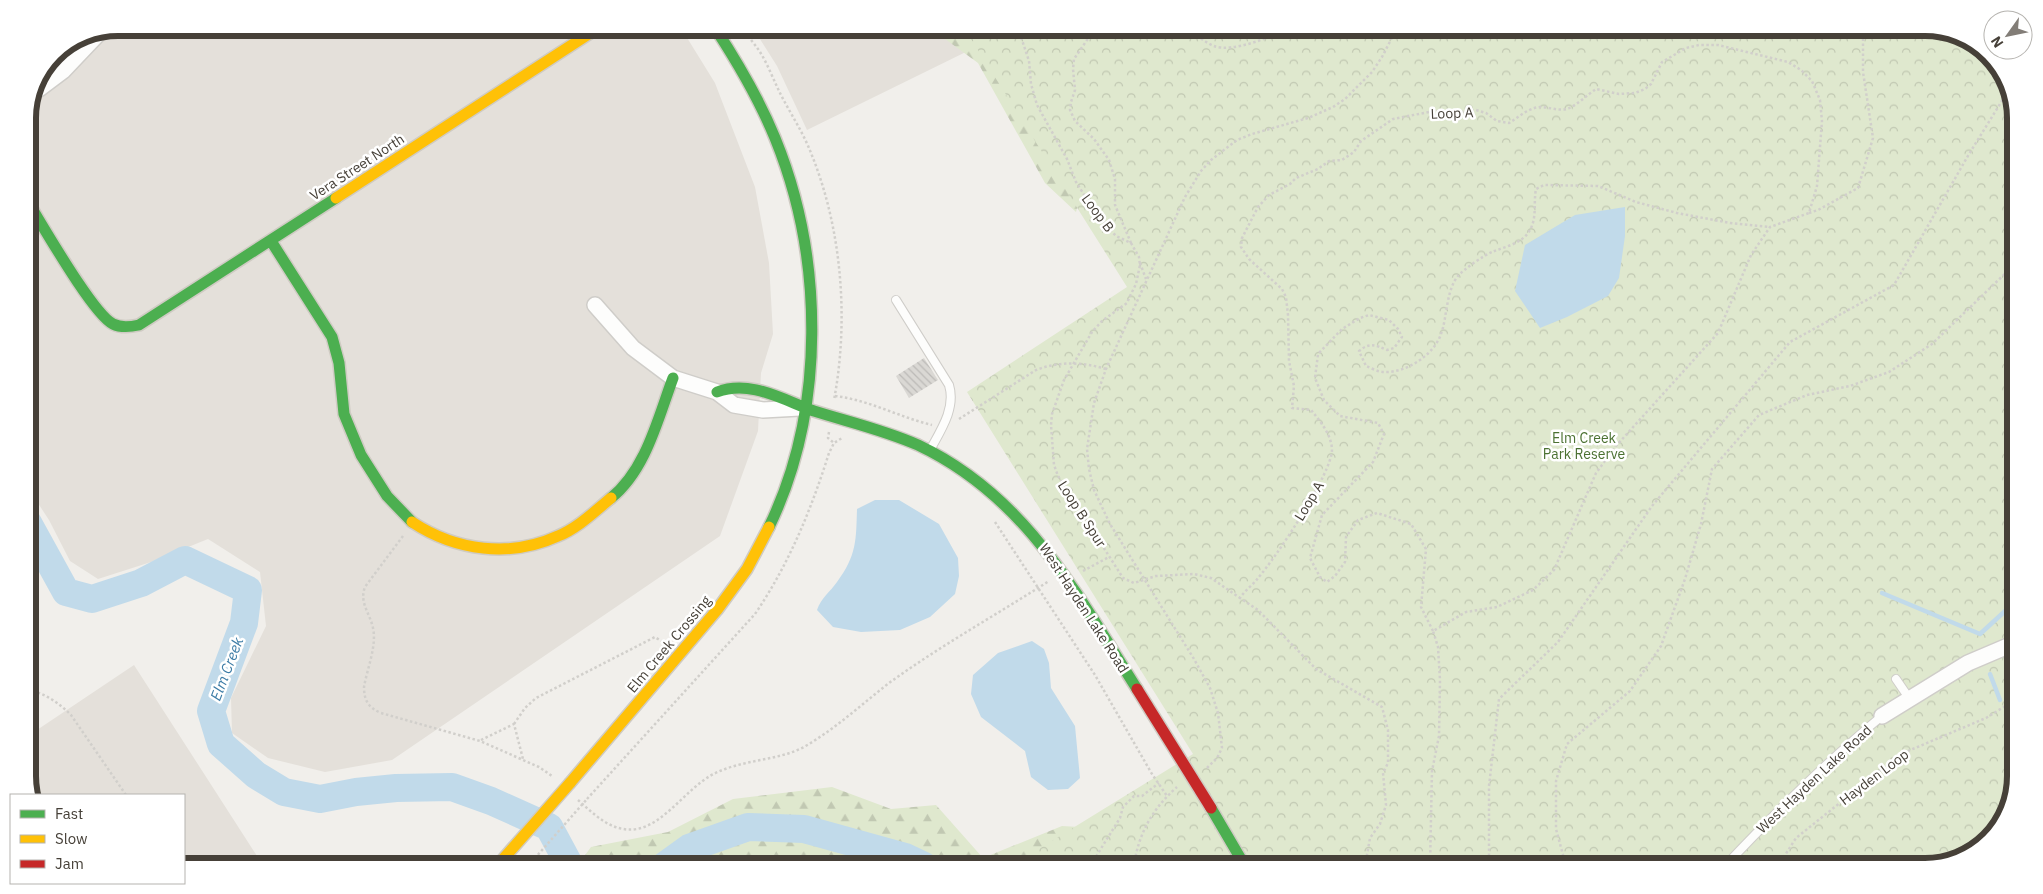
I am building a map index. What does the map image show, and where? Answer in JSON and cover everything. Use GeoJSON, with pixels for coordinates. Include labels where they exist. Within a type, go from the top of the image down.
{"type":"FeatureCollection","features":[{"type":"Feature","properties":{"kind":"street","name":"Vera Street North"},"geometry":{"type":"LineString","coordinates":[[36,215],[94,306],[106,321],[121,329],[132,327],[148,321],[586,36]]}},
{"type":"Feature","properties":{"kind":"street"},"geometry":{"type":"LineString","coordinates":[[595,306],[633,348],[673,378],[717,392],[734,404],[764,410],[806,408],[810,316],[806,260],[797,206],[782,154],[761,105],[738,63],[720,36]]}},
{"type":"Feature","properties":{"kind":"street"},"geometry":{"type":"LineString","coordinates":[[44,85],[63,71],[91,42]]}},
{"type":"Feature","properties":{"kind":"street"},"geometry":{"type":"LineString","coordinates":[[271,241],[332,337],[339,363],[344,414],[361,455],[387,496],[413,523],[440,538],[468,547],[500,550],[529,546],[559,536],[618,494],[637,467],[649,444],[673,378]]}},
{"type":"Feature","properties":{"kind":"street","name":"West Hayden Lake Road"},"geometry":{"type":"LineString","coordinates":[[806,408],[875,428],[930,452],[975,480],[1004,503],[1041,542],[1070,584],[1193,778],[1240,858]]}},
{"type":"Feature","properties":{"kind":"street","name":"Elm Creek Crossing"},"geometry":{"type":"LineString","coordinates":[[504,858],[712,617],[742,576],[767,533],[786,490],[797,453],[806,408]]}},
{"type":"Feature","properties":{"kind":"street","name":"West Hayden Lake Road"},"geometry":{"type":"LineString","coordinates":[[1882,716],[1968,663],[2007,647]]}},
{"type":"Feature","properties":{"kind":"lane"},"geometry":{"type":"LineString","coordinates":[[896,300],[950,385],[952,403],[930,452]]}},
{"type":"Feature","properties":{"kind":"lane"},"geometry":{"type":"LineString","coordinates":[[1896,679],[1909,698]]}},
{"type":"Feature","properties":{"kind":"lane","name":"West Hayden Lake Road"},"geometry":{"type":"LineString","coordinates":[[1733,858],[1800,789],[1841,750],[1882,716]]}},
{"type":"Feature","properties":{"kind":"path","name":"Loop B"},"geometry":{"type":"LineString","coordinates":[[1021,36],[1029,61],[1031,84],[1035,100],[1046,126],[1066,159],[1076,182],[1097,215],[1116,236],[1131,243]]}},
{"type":"Feature","properties":{"kind":"path","name":"Loop B"},"geometry":{"type":"LineString","coordinates":[[1093,36],[1087,40],[1074,59],[1075,90],[1070,110],[1076,121],[1094,139],[1109,160],[1115,179],[1115,205],[1131,243]]}},
{"type":"Feature","properties":{"kind":"path"},"geometry":{"type":"LineString","coordinates":[[1197,36],[1213,46],[1222,47],[1260,40],[1269,36]]}},
{"type":"Feature","properties":{"kind":"path"},"geometry":{"type":"LineString","coordinates":[[1205,770],[1217,758],[1222,748],[1218,713],[1206,680],[1103,512],[1088,469],[1087,439],[1091,416],[1106,369],[1185,198],[1201,171],[1227,147],[1245,137],[1308,118],[1345,99],[1372,72],[1393,36]]}},
{"type":"Feature","properties":{"kind":"path"},"geometry":{"type":"LineString","coordinates":[[1430,858],[1432,771],[1439,736],[1440,680],[1438,647],[1433,631],[1421,607],[1426,549],[1411,524],[1377,513],[1358,520],[1346,537],[1345,562],[1335,576],[1327,582],[1320,577],[1310,558],[1322,515],[1373,462],[1384,434],[1378,423],[1340,416],[1324,400],[1315,378],[1318,354],[1342,329],[1369,315],[1389,320],[1398,329],[1402,337],[1394,348],[1387,350],[1373,345],[1366,345],[1359,351],[1366,366],[1383,372],[1397,370],[1408,366],[1427,354],[1434,348],[1441,334],[1446,306],[1457,276],[1489,253],[1518,242],[1528,233],[1535,215],[1534,198],[1536,189],[1544,185],[1598,186],[1636,202],[1677,213],[1730,223],[1770,226],[1818,210],[1858,188],[1874,138],[1863,72],[1863,36]]}},
{"type":"Feature","properties":{"kind":"path","name":"Loop A"},"geometry":{"type":"LineString","coordinates":[[1240,598],[1258,578],[1310,503],[1328,467],[1332,450],[1325,427],[1311,410],[1292,408],[1294,386],[1289,361],[1288,315],[1282,289],[1249,259],[1241,247],[1242,238],[1258,207],[1269,195],[1290,184],[1296,178],[1318,169],[1329,161],[1342,160],[1354,152],[1361,142],[1393,119],[1434,111],[1462,112],[1476,110],[1486,113],[1497,121],[1509,123],[1528,110],[1541,107],[1559,110],[1569,108],[1596,89],[1619,94],[1636,93],[1646,89],[1651,84],[1662,62],[1671,56],[1686,48],[1699,45],[1718,45],[1788,62],[1801,70],[1812,81],[1820,100],[1822,121],[1817,186],[1809,213]]}},
{"type":"Feature","properties":{"kind":"path"},"geometry":{"type":"LineString","coordinates":[[1489,858],[1489,786],[1499,699],[1558,642],[1652,506],[1790,342],[1894,285],[2004,97]]}},
{"type":"Feature","properties":{"kind":"path"},"geometry":{"type":"LineString","coordinates":[[1433,631],[1466,612],[1497,607],[1533,590],[1554,570],[1596,473],[1616,446],[1718,333],[1752,255],[1770,226]]}},
{"type":"Feature","properties":{"kind":"path"},"geometry":{"type":"LineString","coordinates":[[1131,243],[1136,250],[1147,280]]}},
{"type":"Feature","properties":{"kind":"path","name":"Loop B Spur"},"geometry":{"type":"LineString","coordinates":[[1140,262],[1136,284],[1127,303],[1102,321],[1092,332],[1064,380],[1052,414],[1054,465],[1062,484],[1120,575],[1134,583],[1145,580]]}},
{"type":"Feature","properties":{"kind":"path"},"geometry":{"type":"LineString","coordinates":[[1564,858],[1556,829],[1556,781],[1567,744],[1630,691],[1661,646],[1685,579],[1701,524],[1712,468],[1759,416],[1807,395],[1850,386],[1890,372],[1932,344],[2007,272]]}},
{"type":"Feature","properties":{"kind":"path"},"geometry":{"type":"LineString","coordinates":[[835,396],[871,403],[934,426],[956,420],[1036,370],[1048,365],[1074,363],[1106,369]]}},
{"type":"Feature","properties":{"kind":"path"},"geometry":{"type":"LineString","coordinates":[[828,438],[834,443]]}},
{"type":"Feature","properties":{"kind":"path"},"geometry":{"type":"LineString","coordinates":[[535,858],[625,755],[704,672],[755,614],[777,579],[799,538],[834,443],[842,438],[848,438]]}},
{"type":"Feature","properties":{"kind":"path"},"geometry":{"type":"LineString","coordinates":[[993,520],[1095,675],[1167,796]]}},
{"type":"Feature","properties":{"kind":"path"},"geometry":{"type":"LineString","coordinates":[[1070,584],[1081,577],[1084,570],[1109,557]]}},
{"type":"Feature","properties":{"kind":"path"},"geometry":{"type":"LineString","coordinates":[[1145,580],[1156,576],[1194,574],[1211,578],[1258,610],[1316,668],[1382,708],[1388,730],[1388,763],[1383,773],[1386,805],[1380,824],[1370,838],[1366,858]]}},
{"type":"Feature","properties":{"kind":"path"},"geometry":{"type":"LineString","coordinates":[[480,741],[514,724],[525,708],[549,690],[655,637],[661,641]]}},
{"type":"Feature","properties":{"kind":"path"},"geometry":{"type":"LineString","coordinates":[[36,693],[46,696],[71,715],[125,794]]}},
{"type":"Feature","properties":{"kind":"path","name":"Hayden Loop"},"geometry":{"type":"LineString","coordinates":[[1783,858],[1796,838],[1901,754],[1986,718],[2007,705]]}},
{"type":"Feature","properties":{"kind":"path"},"geometry":{"type":"LineString","coordinates":[[514,724],[523,759]]}},
{"type":"Feature","properties":{"kind":"path"},"geometry":{"type":"LineString","coordinates":[[1096,858],[1120,818],[1123,807],[1134,796],[1142,796],[1159,783]]}},
{"type":"Feature","properties":{"kind":"path"},"geometry":{"type":"LineString","coordinates":[[1136,858],[1142,832],[1152,814],[1167,796],[1181,784]]}},
{"type":"Feature","properties":{"kind":"shaded area"},"geometry":{"type":"Polygon","coordinates":[[[118,36],[686,36],[715,83],[755,187],[769,263],[773,334],[761,373],[758,431],[720,536],[392,760],[325,772],[268,758],[232,733],[231,698],[266,626],[260,572],[208,539],[151,562],[98,579],[70,561],[49,520],[36,500],[36,113],[39,97],[53,68],[73,50],[87,43],[102,38],[118,36]]]}},
{"type":"Feature","properties":{"kind":"shaded area"},"geometry":{"type":"Polygon","coordinates":[[[758,36],[969,36],[976,47],[807,130],[777,66],[758,36]]]}},
{"type":"Feature","properties":{"kind":"shaded area"},"geometry":{"type":"Polygon","coordinates":[[[134,665],[257,856],[254,858],[185,858],[185,794],[39,794],[36,781],[36,731],[134,665]]]}},
{"type":"Feature","properties":{"kind":"green space"},"geometry":{"type":"Polygon","coordinates":[[[941,36],[1059,36],[1085,178],[1076,212],[1045,183],[978,63],[941,36]]]}},
{"type":"Feature","properties":{"kind":"green space","name":"Elm Creek Park Reserve"},"geometry":{"type":"Polygon","coordinates":[[[969,36],[1925,36],[1941,38],[1956,43],[1979,57],[1993,73],[2002,92],[2007,113],[2007,776],[2005,792],[1996,817],[1986,830],[1970,844],[1951,853],[1925,858],[1024,858],[1193,754],[967,392],[1127,287],[969,36]]]}},
{"type":"Feature","properties":{"kind":"green space"},"geometry":{"type":"Polygon","coordinates":[[[832,787],[891,809],[936,805],[983,858],[583,858],[591,847],[668,832],[733,799],[832,787]]]}},
{"type":"Feature","properties":{"kind":"green space"},"geometry":{"type":"Polygon","coordinates":[[[1062,826],[1113,829],[1113,858],[983,858],[1062,826]]]}},
{"type":"Feature","properties":{"kind":"water"},"geometry":{"type":"Polygon","coordinates":[[[1625,207],[1625,236],[1619,278],[1608,296],[1567,317],[1540,328],[1515,291],[1525,245],[1575,215],[1625,207]]]}},
{"type":"Feature","properties":{"kind":"water"},"geometry":{"type":"Polygon","coordinates":[[[875,500],[899,500],[939,524],[958,558],[959,576],[955,594],[930,617],[900,630],[861,632],[833,627],[817,610],[844,572],[852,555],[856,539],[857,509],[875,500]]]}},
{"type":"Feature","properties":{"kind":"water"},"geometry":{"type":"Polygon","coordinates":[[[1032,641],[1044,649],[1049,663],[1051,688],[1075,726],[1080,778],[1068,789],[1048,790],[1031,777],[1025,751],[981,717],[971,694],[973,675],[998,653],[1032,641]]]}},
{"type":"Feature","properties":{"kind":"building"},"geometry":{"type":"Polygon","coordinates":[[[924,358],[938,380],[909,398],[896,376],[924,358]]]}},
{"type":"Feature","properties":{"kind":"waterway","name":"Elm Creek"},"geometry":{"type":"LineString","coordinates":[[36,538],[66,592],[92,599],[141,583],[185,560],[248,590],[244,623],[211,711],[221,744],[256,775],[284,792],[320,799],[356,792],[396,788],[452,787],[491,801],[549,827],[566,858]]}},
{"type":"Feature","properties":{"kind":"waterway"},"geometry":{"type":"LineString","coordinates":[[1882,593],[1980,634],[2007,609]]}},
{"type":"Feature","properties":{"kind":"waterway"},"geometry":{"type":"LineString","coordinates":[[1990,674],[2000,700]]}},
{"type":"Feature","properties":{"kind":"waterway","name":"Elm Creek"},"geometry":{"type":"LineString","coordinates":[[675,858],[689,848],[748,827],[804,829],[907,858]]}},
{"type":"Feature","properties":{"kind":"traffic: fast"},"geometry":{"type":"LineString","coordinates":[[720,36],[748,82],[775,138],[791,184],[803,233],[810,283],[812,333],[809,384],[801,433],[788,481],[769,527]]}},
{"type":"Feature","properties":{"kind":"traffic: fast"},"geometry":{"type":"LineString","coordinates":[[36,215],[93,304],[113,324],[126,327],[139,325],[336,198]]}},
{"type":"Feature","properties":{"kind":"traffic: fast"},"geometry":{"type":"LineString","coordinates":[[271,241],[332,337],[339,363],[344,414],[361,455],[387,496],[412,522]]}},
{"type":"Feature","properties":{"kind":"traffic: fast"},"geometry":{"type":"LineString","coordinates":[[611,498],[623,486],[642,458],[673,378]]}},
{"type":"Feature","properties":{"kind":"traffic: fast"},"geometry":{"type":"LineString","coordinates":[[717,392],[742,388],[766,392],[814,411],[918,445],[956,466],[989,491],[1019,519],[1045,550],[1069,583],[1137,689]]}},
{"type":"Feature","properties":{"kind":"traffic: fast"},"geometry":{"type":"LineString","coordinates":[[1211,808],[1240,858]]}},
{"type":"Feature","properties":{"kind":"traffic: slow"},"geometry":{"type":"LineString","coordinates":[[336,198],[586,36]]}},
{"type":"Feature","properties":{"kind":"traffic: slow"},"geometry":{"type":"LineString","coordinates":[[412,522],[447,540],[465,545],[502,549],[521,547],[540,543],[565,533],[586,519],[611,498]]}},
{"type":"Feature","properties":{"kind":"traffic: slow"},"geometry":{"type":"LineString","coordinates":[[570,783],[717,610],[747,569],[769,527]]}},
{"type":"Feature","properties":{"kind":"traffic: slow"},"geometry":{"type":"LineString","coordinates":[[504,858],[570,783]]}},
{"type":"Feature","properties":{"kind":"traffic: jam"},"geometry":{"type":"LineString","coordinates":[[1137,689],[1211,808]]}}]}
